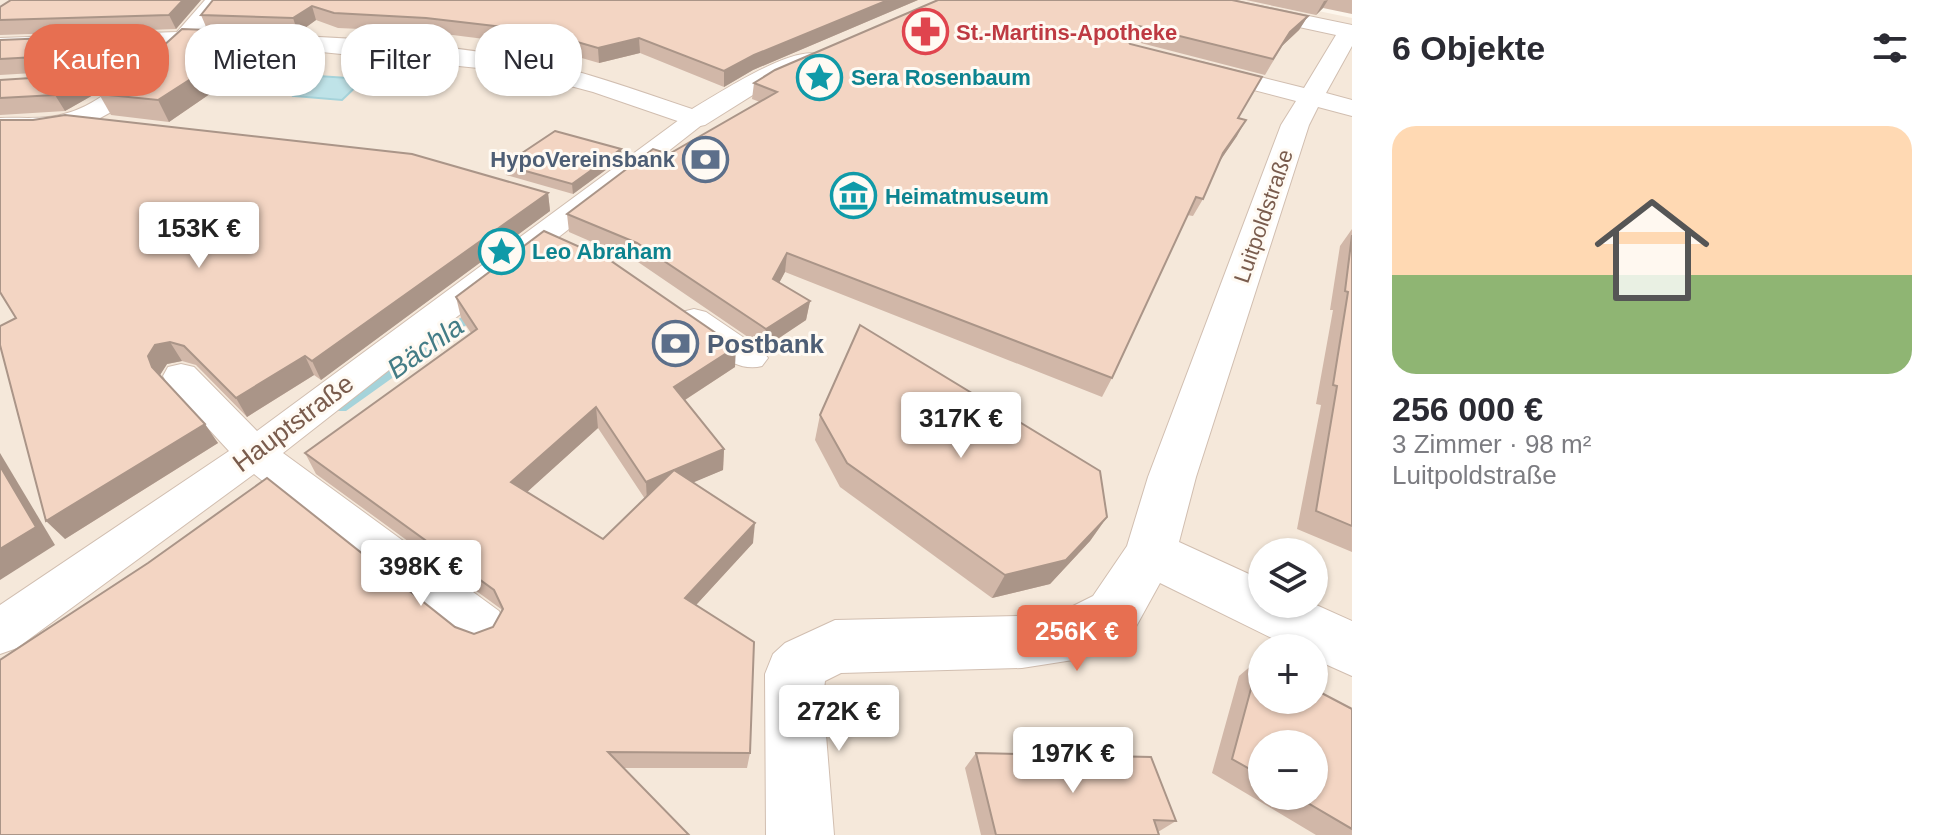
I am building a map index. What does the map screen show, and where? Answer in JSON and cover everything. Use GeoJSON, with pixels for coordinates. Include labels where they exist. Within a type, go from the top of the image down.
{"type":"FeatureCollection","features":[{"type":"Feature","properties":{"kind":"street"},"geometry":{"type":"LineString","coordinates":[[197,24],[215,0]]}},
{"type":"Feature","properties":{"kind":"street","name":"Luitpoldstraße"},"geometry":{"type":"LineString","coordinates":[[800,835],[793,697],[794,674],[805,662],[835,647],[1022,642],[1073,634],[1113,614],[1150,553],[1182,447],[1295,125],[1349,31],[1202,0]]}},
{"type":"Feature","properties":{"kind":"street"},"geometry":{"type":"LineString","coordinates":[[0,45],[185,38]]}},
{"type":"Feature","properties":{"kind":"street"},"geometry":{"type":"LineString","coordinates":[[169,52],[185,39]]}},
{"type":"Feature","properties":{"kind":"street"},"geometry":{"type":"LineString","coordinates":[[325,46],[519,65],[602,87],[695,119],[763,78],[830,50]]}},
{"type":"Feature","properties":{"kind":"street"},"geometry":{"type":"LineString","coordinates":[[1177,63],[1352,108]]}},
{"type":"Feature","properties":{"kind":"street"},"geometry":{"type":"LineString","coordinates":[[74,121],[110,104],[119,96]]}},
{"type":"Feature","properties":{"kind":"street","name":"Hauptstraße"},"geometry":{"type":"LineString","coordinates":[[0,632],[255,453],[695,119]]}},
{"type":"Feature","properties":{"kind":"street"},"geometry":{"type":"LineString","coordinates":[[0,126],[74,121],[119,128]]}},
{"type":"Feature","properties":{"kind":"street"},"geometry":{"type":"LineString","coordinates":[[553,227],[577,207]]}},
{"type":"Feature","properties":{"kind":"street"},"geometry":{"type":"LineString","coordinates":[[675,306],[750,358]]}},
{"type":"Feature","properties":{"kind":"street"},"geometry":{"type":"LineString","coordinates":[[181,376],[255,453],[482,627]]}},
{"type":"Feature","properties":{"kind":"street"},"geometry":{"type":"LineString","coordinates":[[1150,553],[1352,649]]}},
{"type":"Feature","properties":{"kind":"shaded area"},"geometry":{"type":"Polygon","coordinates":[[[0,0],[1265,0],[1352,18],[1352,835],[0,835],[0,0]]]}},
{"type":"Feature","properties":{"kind":"water"},"geometry":{"type":"Polygon","coordinates":[[[325,76],[341,78],[341,96],[346,96],[342,100],[294,96],[325,96],[325,76]]]}},
{"type":"Feature","properties":{"kind":"building"},"geometry":{"type":"Polygon","coordinates":[[[11,0],[183,0],[169,15],[0,20],[0,7],[11,0]]]}},
{"type":"Feature","properties":{"kind":"building"},"geometry":{"type":"Polygon","coordinates":[[[213,0],[888,0],[754,55],[724,71],[639,38],[598,48],[582,43],[582,24],[478,24],[334,13],[312,6],[293,18],[201,15],[213,0]]]}},
{"type":"Feature","properties":{"kind":"building"},"geometry":{"type":"Polygon","coordinates":[[[938,0],[1232,0],[1308,16],[1290,32],[1273,59],[1139,26],[1129,28],[1124,34],[1130,44],[1262,77],[1238,118],[1246,120],[1223,153],[1203,199],[1196,197],[1112,378],[787,253],[773,279],[810,301],[766,329],[637,243],[567,214],[653,149],[669,154],[777,92],[754,83],[775,70],[938,0]]]}},
{"type":"Feature","properties":{"kind":"building"},"geometry":{"type":"Polygon","coordinates":[[[185,29],[185,83],[169,93],[169,41],[185,29]]]}},
{"type":"Feature","properties":{"kind":"building"},"geometry":{"type":"Polygon","coordinates":[[[24,39],[24,58],[0,59],[0,40],[24,39]]]}},
{"type":"Feature","properties":{"kind":"building"},"geometry":{"type":"Polygon","coordinates":[[[24,78],[24,96],[37,96],[0,98],[0,80],[24,78]]]}},
{"type":"Feature","properties":{"kind":"building"},"geometry":{"type":"Polygon","coordinates":[[[119,96],[164,96],[158,100],[119,96]]]}},
{"type":"Feature","properties":{"kind":"building"},"geometry":{"type":"Polygon","coordinates":[[[65,115],[412,154],[548,193],[312,361],[305,356],[236,398],[184,346],[170,342],[155,345],[148,356],[152,367],[205,424],[46,521],[0,345],[0,326],[16,318],[0,292],[0,120],[33,120],[65,115]]]}},
{"type":"Feature","properties":{"kind":"building"},"geometry":{"type":"Polygon","coordinates":[[[555,131],[621,149],[572,184],[504,165],[555,131]]]}},
{"type":"Feature","properties":{"kind":"building"},"geometry":{"type":"Polygon","coordinates":[[[544,231],[611,261],[736,347],[674,387],[724,449],[674,470],[755,523],[685,598],[754,642],[750,753],[608,752],[689,835],[0,835],[0,660],[148,563],[267,478],[455,627],[474,634],[493,627],[503,609],[494,590],[305,453],[477,329],[456,297],[544,231]],[[596,407],[511,482],[603,539],[674,470],[646,482],[596,407]]]}},
{"type":"Feature","properties":{"kind":"building"},"geometry":{"type":"Polygon","coordinates":[[[1352,235],[1352,526],[1316,511],[1337,386],[1333,385],[1348,292],[1345,291],[1352,235]]]}},
{"type":"Feature","properties":{"kind":"building"},"geometry":{"type":"Polygon","coordinates":[[[860,325],[1100,471],[1107,517],[1066,560],[1005,575],[847,463],[820,415],[860,325]]]}},
{"type":"Feature","properties":{"kind":"building"},"geometry":{"type":"Polygon","coordinates":[[[0,466],[36,527],[0,549],[0,466]]]}},
{"type":"Feature","properties":{"kind":"building"},"geometry":{"type":"Polygon","coordinates":[[[1328,696],[1352,709],[1352,829],[1320,810],[1328,810],[1328,730],[1248,730],[1248,768],[1232,759],[1248,700],[1248,714],[1328,714],[1328,696]]]}},
{"type":"Feature","properties":{"kind":"building"},"geometry":{"type":"Polygon","coordinates":[[[976,753],[1151,757],[1176,821],[1154,820],[1159,835],[996,835],[976,753]]]}},
{"type":"Feature","properties":{"kind":"waterway","name":"Bächla"},"geometry":{"type":"LineString","coordinates":[[340,407],[481,308]]}},
{"type":"Feature","properties":{"kind":"place","name":"St.-Martins-Apotheke"},"geometry":{"type":"Point","coordinates":[925,32]}},
{"type":"Feature","properties":{"kind":"place","name":"Sera Rosenbaum"},"geometry":{"type":"Point","coordinates":[820,77]}},
{"type":"Feature","properties":{"kind":"place","name":"HypoVereinsbank"},"geometry":{"type":"Point","coordinates":[706,159]}},
{"type":"Feature","properties":{"kind":"place","name":"Heimatmuseum"},"geometry":{"type":"Point","coordinates":[854,196]}},
{"type":"Feature","properties":{"kind":"place","name":"Leo Abraham"},"geometry":{"type":"Point","coordinates":[501,251]}},
{"type":"Feature","properties":{"kind":"place","name":"Postbank"},"geometry":{"type":"Point","coordinates":[676,344]}}]}
